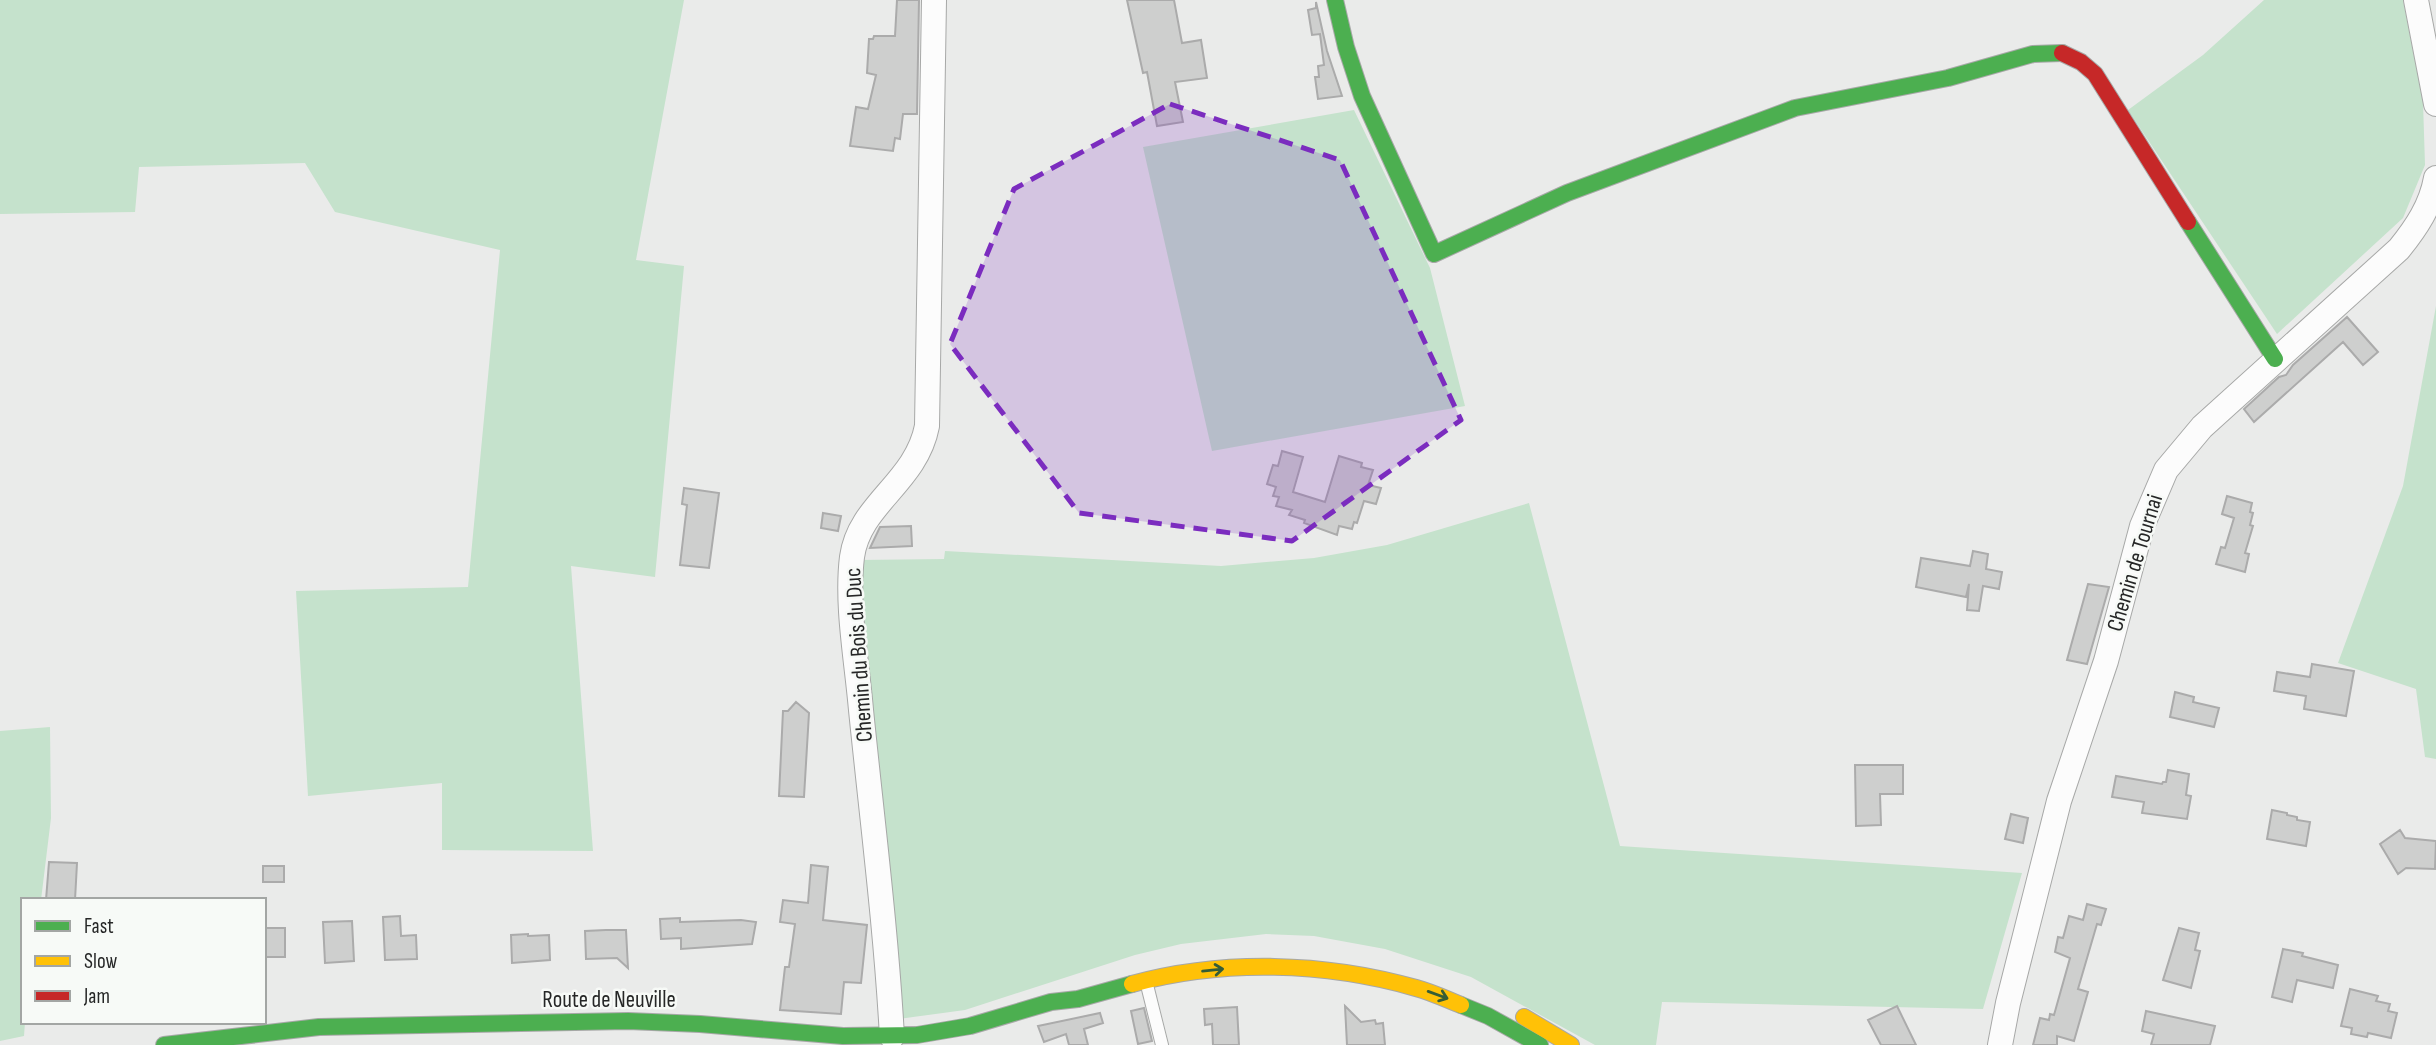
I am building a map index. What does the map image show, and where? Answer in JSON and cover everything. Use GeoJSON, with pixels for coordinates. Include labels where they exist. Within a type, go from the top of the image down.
{"type":"FeatureCollection","features":[{"type":"Feature","properties":{"kind":"main road"},"geometry":{"type":"LineString","coordinates":[[1335,0],[1346,47],[1362,96],[1434,254],[1570,191],[1795,108],[1971,73],[2042,52],[2064,53],[2078,59],[2095,74],[2274,359]]}},
{"type":"Feature","properties":{"kind":"main road","name":"Route de Neuville"},"geometry":{"type":"LineString","coordinates":[[164,1045],[312,1027],[628,1021],[843,1036],[918,1035],[970,1026],[1051,1002],[1079,999],[1145,974],[1173,960],[1269,951],[1312,953]]}},
{"type":"Feature","properties":{"kind":"main road","name":"Route de Neuville"},"geometry":{"type":"LineString","coordinates":[[1145,974],[1267,966],[1348,972],[1435,993],[1488,1016],[1540,1045]]}},
{"type":"Feature","properties":{"kind":"main road"},"geometry":{"type":"LineString","coordinates":[[1503,1006],[1571,1045]]}},
{"type":"Feature","properties":{"kind":"street","name":"Chemin du Bois du Duc"},"geometry":{"type":"LineString","coordinates":[[892,1037],[854,636],[852,559],[862,526],[916,458],[927,426],[934,0]]}},
{"type":"Feature","properties":{"kind":"street"},"geometry":{"type":"LineString","coordinates":[[2416,0],[2436,104]]}},
{"type":"Feature","properties":{"kind":"street","name":"Chemin de Tournai"},"geometry":{"type":"LineString","coordinates":[[2000,1045],[2059,801],[2106,661],[2135,548],[2149,506],[2166,470],[2188,441],[2274,359],[2399,249],[2419,222],[2435,191]]}},
{"type":"Feature","properties":{"kind":"lane"},"geometry":{"type":"LineString","coordinates":[[1145,974],[1162,1045]]}},
{"type":"Feature","properties":{"kind":"highlighted area"},"geometry":{"type":"Polygon","coordinates":[[[1170,104],[1340,160],[1461,420],[1292,541],[1079,513],[950,344],[1014,189],[1170,104]]]}},
{"type":"Feature","properties":{"kind":"green space"},"geometry":{"type":"Polygon","coordinates":[[[0,0],[684,0],[636,260],[684,266],[655,577],[571,566],[593,851],[442,850],[442,783],[308,796],[296,591],[468,587],[500,250],[335,212],[305,163],[139,167],[135,212],[0,214],[0,0]]]}},
{"type":"Feature","properties":{"kind":"green space"},"geometry":{"type":"Polygon","coordinates":[[[2264,0],[2403,0],[2423,102],[2425,165],[2403,218],[2277,334],[2128,110],[2203,55],[2264,0]]]}},
{"type":"Feature","properties":{"kind":"green space"},"geometry":{"type":"Polygon","coordinates":[[[1354,110],[1430,268],[1465,406],[1212,451],[1143,147],[1354,110]]]}},
{"type":"Feature","properties":{"kind":"green space"},"geometry":{"type":"Polygon","coordinates":[[[2436,306],[2436,759],[2425,757],[2416,689],[2338,663],[2403,486],[2436,306]]]}},
{"type":"Feature","properties":{"kind":"green space"},"geometry":{"type":"Polygon","coordinates":[[[1529,503],[1620,846],[2022,873],[1983,1009],[1662,1002],[1656,1045],[1595,1045],[1471,977],[1385,949],[1314,936],[1266,934],[1181,944],[1135,955],[965,1010],[891,1020],[858,560],[944,559],[945,551],[1221,566],[1314,558],[1387,545],[1529,503]]]}},
{"type":"Feature","properties":{"kind":"green space"},"geometry":{"type":"Polygon","coordinates":[[[50,727],[51,818],[41,898],[21,898],[21,1024],[25,1024],[24,1036],[0,1041],[0,731],[50,727]]]}},
{"type":"Feature","properties":{"kind":"building"},"geometry":{"type":"Polygon","coordinates":[[[897,0],[919,0],[917,114],[903,114],[900,139],[895,138],[893,151],[850,146],[856,107],[868,109],[876,75],[867,73],[869,39],[874,36],[895,36],[897,0]]]}},
{"type":"Feature","properties":{"kind":"building"},"geometry":{"type":"Polygon","coordinates":[[[1127,0],[1174,0],[1182,43],[1201,40],[1207,78],[1175,82],[1183,122],[1157,126],[1147,72],[1143,73],[1127,0]]]}},
{"type":"Feature","properties":{"kind":"building"},"geometry":{"type":"Polygon","coordinates":[[[1316,2],[1327,51],[1342,96],[1318,99],[1315,77],[1319,77],[1318,66],[1324,65],[1320,34],[1312,35],[1308,10],[1316,8],[1316,2]]]}},
{"type":"Feature","properties":{"kind":"building"},"geometry":{"type":"Polygon","coordinates":[[[2347,317],[2378,352],[2363,365],[2343,342],[2254,422],[2244,409],[2279,377],[2286,375],[2293,365],[2347,317]]]}},
{"type":"Feature","properties":{"kind":"building"},"geometry":{"type":"Polygon","coordinates":[[[1282,451],[1303,457],[1293,492],[1325,502],[1339,456],[1362,463],[1361,467],[1373,470],[1368,485],[1381,488],[1376,504],[1364,501],[1357,523],[1354,522],[1352,529],[1339,526],[1337,535],[1289,515],[1292,510],[1276,506],[1279,497],[1273,496],[1276,487],[1267,484],[1273,465],[1278,466],[1282,451]]]}},
{"type":"Feature","properties":{"kind":"building"},"geometry":{"type":"Polygon","coordinates":[[[684,488],[719,493],[709,568],[680,565],[687,505],[682,504],[684,488]]]}},
{"type":"Feature","properties":{"kind":"building"},"geometry":{"type":"Polygon","coordinates":[[[2227,496],[2252,503],[2250,525],[2253,526],[2245,553],[2249,554],[2245,572],[2216,564],[2221,547],[2225,548],[2234,518],[2222,514],[2227,496]]]}},
{"type":"Feature","properties":{"kind":"building"},"geometry":{"type":"Polygon","coordinates":[[[823,513],[841,516],[838,531],[821,528],[823,513]]]}},
{"type":"Feature","properties":{"kind":"building"},"geometry":{"type":"Polygon","coordinates":[[[911,526],[912,546],[870,548],[880,527],[911,526]]]}},
{"type":"Feature","properties":{"kind":"building"},"geometry":{"type":"Polygon","coordinates":[[[1973,551],[1988,554],[1986,569],[2002,572],[1999,589],[1983,586],[1979,611],[1967,610],[1969,584],[1966,597],[1916,587],[1921,558],[1970,566],[1973,551]]]}},
{"type":"Feature","properties":{"kind":"building"},"geometry":{"type":"Polygon","coordinates":[[[2088,584],[2109,587],[2087,664],[2067,660],[2088,584]]]}},
{"type":"Feature","properties":{"kind":"building"},"geometry":{"type":"Polygon","coordinates":[[[2312,664],[2354,671],[2346,716],[2304,709],[2306,696],[2274,691],[2277,672],[2310,677],[2312,664]]]}},
{"type":"Feature","properties":{"kind":"building"},"geometry":{"type":"Polygon","coordinates":[[[2175,692],[2194,697],[2193,702],[2219,708],[2214,727],[2170,717],[2175,692]]]}},
{"type":"Feature","properties":{"kind":"building"},"geometry":{"type":"Polygon","coordinates":[[[796,702],[809,713],[804,797],[779,796],[783,711],[788,711],[796,702]]]}},
{"type":"Feature","properties":{"kind":"building"},"geometry":{"type":"Polygon","coordinates":[[[1855,765],[1903,765],[1903,794],[1880,794],[1881,825],[1856,826],[1855,765]]]}},
{"type":"Feature","properties":{"kind":"building"},"geometry":{"type":"Polygon","coordinates":[[[2168,770],[2189,774],[2186,795],[2191,796],[2187,819],[2142,813],[2144,802],[2112,797],[2116,776],[2162,784],[2166,782],[2168,770]]]}},
{"type":"Feature","properties":{"kind":"building"},"geometry":{"type":"Polygon","coordinates":[[[2272,810],[2310,822],[2306,846],[2267,839],[2272,810]]]}},
{"type":"Feature","properties":{"kind":"building"},"geometry":{"type":"Polygon","coordinates":[[[2011,814],[2028,818],[2023,843],[2005,839],[2011,814]]]}},
{"type":"Feature","properties":{"kind":"building"},"geometry":{"type":"Polygon","coordinates":[[[2400,830],[2405,838],[2436,841],[2435,869],[2406,868],[2398,874],[2380,844],[2400,830]]]}},
{"type":"Feature","properties":{"kind":"building"},"geometry":{"type":"Polygon","coordinates":[[[49,862],[77,863],[75,898],[46,898],[49,862]]]}},
{"type":"Feature","properties":{"kind":"building"},"geometry":{"type":"Polygon","coordinates":[[[811,865],[828,867],[823,920],[867,925],[861,983],[844,982],[841,1014],[780,1010],[785,967],[789,967],[795,924],[780,922],[783,900],[808,903],[811,865]]]}},
{"type":"Feature","properties":{"kind":"building"},"geometry":{"type":"Polygon","coordinates":[[[263,866],[284,866],[284,882],[263,882],[263,866]]]}},
{"type":"Feature","properties":{"kind":"building"},"geometry":{"type":"Polygon","coordinates":[[[2087,904],[2106,909],[2101,925],[2097,924],[2078,989],[2088,992],[2074,1041],[2057,1036],[2057,1045],[2033,1045],[2040,1018],[2049,1020],[2050,1014],[2054,1015],[2070,958],[2055,952],[2058,937],[2063,938],[2069,916],[2083,920],[2087,904]]]}},
{"type":"Feature","properties":{"kind":"building"},"geometry":{"type":"Polygon","coordinates":[[[400,916],[401,936],[416,935],[417,959],[385,960],[383,917],[400,916]]]}},
{"type":"Feature","properties":{"kind":"building"},"geometry":{"type":"Polygon","coordinates":[[[680,918],[680,922],[756,922],[752,944],[681,949],[681,938],[661,939],[660,919],[680,918]]]}},
{"type":"Feature","properties":{"kind":"building"},"geometry":{"type":"Polygon","coordinates":[[[352,921],[354,961],[325,963],[323,922],[352,921]]]}},
{"type":"Feature","properties":{"kind":"building"},"geometry":{"type":"Polygon","coordinates":[[[266,928],[285,928],[285,957],[266,957],[266,928]]]}},
{"type":"Feature","properties":{"kind":"building"},"geometry":{"type":"Polygon","coordinates":[[[2179,928],[2199,933],[2195,950],[2200,951],[2191,988],[2163,980],[2179,928]]]}},
{"type":"Feature","properties":{"kind":"building"},"geometry":{"type":"Polygon","coordinates":[[[626,930],[628,968],[617,958],[586,959],[585,931],[626,930]]]}},
{"type":"Feature","properties":{"kind":"building"},"geometry":{"type":"Polygon","coordinates":[[[511,935],[549,935],[550,960],[512,963],[511,935]]]}},
{"type":"Feature","properties":{"kind":"building"},"geometry":{"type":"Polygon","coordinates":[[[2283,949],[2338,965],[2333,988],[2297,980],[2292,1002],[2272,997],[2283,949]]]}},
{"type":"Feature","properties":{"kind":"building"},"geometry":{"type":"Polygon","coordinates":[[[2350,989],[2378,996],[2376,1001],[2390,1004],[2388,1011],[2397,1013],[2391,1038],[2368,1033],[2367,1037],[2351,1034],[2352,1028],[2341,1026],[2350,989]]]}},
{"type":"Feature","properties":{"kind":"building"},"geometry":{"type":"Polygon","coordinates":[[[1345,1006],[1361,1022],[1375,1020],[1376,1024],[1383,1023],[1385,1045],[1347,1045],[1345,1006]]]}},
{"type":"Feature","properties":{"kind":"building"},"geometry":{"type":"Polygon","coordinates":[[[1897,1006],[1916,1045],[1881,1045],[1868,1020],[1897,1006]]]}},
{"type":"Feature","properties":{"kind":"building"},"geometry":{"type":"Polygon","coordinates":[[[1237,1007],[1239,1045],[1213,1045],[1212,1024],[1205,1025],[1204,1009],[1237,1007]]]}},
{"type":"Feature","properties":{"kind":"building"},"geometry":{"type":"Polygon","coordinates":[[[1144,1008],[1152,1041],[1138,1044],[1131,1011],[1144,1008]]]}},
{"type":"Feature","properties":{"kind":"building"},"geometry":{"type":"Polygon","coordinates":[[[2146,1011],[2215,1026],[2210,1045],[2151,1045],[2154,1034],[2142,1031],[2146,1011]]]}},
{"type":"Feature","properties":{"kind":"building"},"geometry":{"type":"Polygon","coordinates":[[[1100,1013],[1103,1023],[1084,1029],[1088,1045],[1069,1045],[1066,1034],[1044,1042],[1038,1026],[1100,1013]]]}},
{"type":"Feature","properties":{"kind":"traffic: fast"},"geometry":{"type":"LineString","coordinates":[[1335,0],[1346,47],[1362,96],[1434,254],[1567,193],[1795,108],[1948,78],[2033,54],[2062,53]]}},
{"type":"Feature","properties":{"kind":"traffic: fast"},"geometry":{"type":"LineString","coordinates":[[2188,222],[2275,359]]}},
{"type":"Feature","properties":{"kind":"traffic: fast"},"geometry":{"type":"LineString","coordinates":[[164,1045],[319,1027],[628,1021],[843,1036],[917,1035],[970,1026],[1051,1002],[1078,999],[1132,984]]}},
{"type":"Feature","properties":{"kind":"traffic: fast"},"geometry":{"type":"LineString","coordinates":[[1461,1005],[1488,1016],[1540,1045]]}},
{"type":"Feature","properties":{"kind":"traffic: slow"},"geometry":{"type":"LineString","coordinates":[[1132,984],[1202,970],[1238,967],[1310,969],[1381,979],[1422,990],[1461,1005]]}},
{"type":"Feature","properties":{"kind":"traffic: slow"},"geometry":{"type":"LineString","coordinates":[[1524,1017],[1571,1045]]}},
{"type":"Feature","properties":{"kind":"traffic: jam"},"geometry":{"type":"LineString","coordinates":[[2062,53],[2081,62],[2095,74],[2188,222]]}}]}
